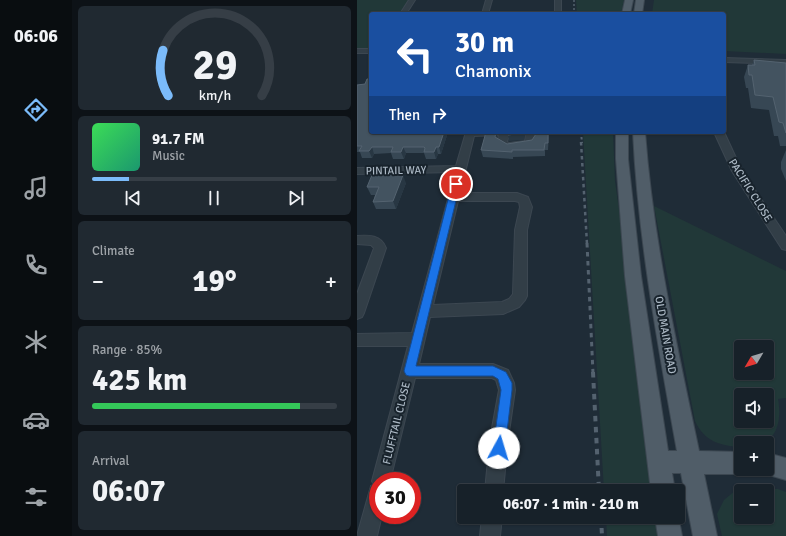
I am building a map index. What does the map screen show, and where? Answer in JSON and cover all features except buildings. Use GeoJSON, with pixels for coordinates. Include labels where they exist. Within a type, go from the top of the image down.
{"type":"FeatureCollection","features":[{"type":"Feature","properties":{"kind":"main road"},"geometry":{"type":"LineString","coordinates":[[626,12],[629,0]]}},
{"type":"Feature","properties":{"kind":"main road"},"geometry":{"type":"LineString","coordinates":[[638,12],[640,0]]}},
{"type":"Feature","properties":{"kind":"main road","name":"OLD MAIN ROAD"},"geometry":{"type":"LineString","coordinates":[[622,134],[622,159],[633,276],[662,484]]}},
{"type":"Feature","properties":{"kind":"main road","name":"OLD MAIN ROAD"},"geometry":{"type":"LineString","coordinates":[[639,134],[640,158],[655,276],[705,536]]}},
{"type":"Feature","properties":{"kind":"main road"},"geometry":{"type":"LineString","coordinates":[[659,462],[734,463]]}},
{"type":"Feature","properties":{"kind":"main road"},"geometry":{"type":"LineString","coordinates":[[774,466],[786,469]]}},
{"type":"Feature","properties":{"kind":"main road"},"geometry":{"type":"LineString","coordinates":[[668,524],[671,536]]}},
{"type":"Feature","properties":{"kind":"street"},"geometry":{"type":"LineString","coordinates":[[404,12],[412,0]]}},
{"type":"Feature","properties":{"kind":"street"},"geometry":{"type":"LineString","coordinates":[[486,12],[489,0]]}},
{"type":"Feature","properties":{"kind":"street"},"geometry":{"type":"LineString","coordinates":[[558,0],[558,12]]}},
{"type":"Feature","properties":{"kind":"street"},"geometry":{"type":"LineString","coordinates":[[357,51],[369,51]]}},
{"type":"Feature","properties":{"kind":"street"},"geometry":{"type":"LineString","coordinates":[[726,59],[786,62]]}},
{"type":"Feature","properties":{"kind":"street","name":"FLUFFTAIL CLOSE"},"geometry":{"type":"LineString","coordinates":[[383,472],[469,134]]}},
{"type":"Feature","properties":{"kind":"street"},"geometry":{"type":"LineString","coordinates":[[504,134],[504,145],[523,146],[529,143],[531,134]]}},
{"type":"Feature","properties":{"kind":"street","name":"PACIFIC CLOSE"},"geometry":{"type":"LineString","coordinates":[[720,134],[737,170],[786,246]]}},
{"type":"Feature","properties":{"kind":"street","name":"PINTAIL WAY"},"geometry":{"type":"LineString","coordinates":[[357,171],[460,169]]}},
{"type":"Feature","properties":{"kind":"street"},"geometry":{"type":"LineString","coordinates":[[424,310],[503,308],[514,303],[520,296],[521,230],[526,208],[524,200],[517,197],[452,198]]}},
{"type":"Feature","properties":{"kind":"street"},"geometry":{"type":"LineString","coordinates":[[357,240],[378,242],[380,248],[357,313]]}},
{"type":"Feature","properties":{"kind":"street"},"geometry":{"type":"LineString","coordinates":[[357,340],[417,339]]}},
{"type":"Feature","properties":{"kind":"street"},"geometry":{"type":"LineString","coordinates":[[409,371],[493,371],[502,375],[506,383],[507,390],[499,439],[495,484]]}},
{"type":"Feature","properties":{"kind":"street"},"geometry":{"type":"LineString","coordinates":[[367,536],[370,524]]}},
{"type":"Feature","properties":{"kind":"street"},"geometry":{"type":"LineString","coordinates":[[490,536],[491,524]]}},
{"type":"Feature","properties":{"kind":"green space"},"geometry":{"type":"Polygon","coordinates":[[[357,0],[410,0],[401,12],[369,12],[369,50],[357,50],[357,0]]]}},
{"type":"Feature","properties":{"kind":"green space"},"geometry":{"type":"Polygon","coordinates":[[[576,0],[624,0],[621,12],[577,12],[576,0]]]}},
{"type":"Feature","properties":{"kind":"green space"},"geometry":{"type":"Polygon","coordinates":[[[654,0],[786,0],[786,54],[726,51],[726,12],[652,12],[654,0]]]}},
{"type":"Feature","properties":{"kind":"green space"},"geometry":{"type":"Polygon","coordinates":[[[583,134],[613,134],[615,181],[657,484],[604,484],[583,134]]]}},
{"type":"Feature","properties":{"kind":"green space"},"geometry":{"type":"Polygon","coordinates":[[[654,206],[786,271],[786,398],[778,399],[778,425],[772,436],[734,436],[734,446],[720,444],[713,441],[708,438],[695,421],[654,206]]]}},
{"type":"Feature","properties":{"kind":"green space"},"geometry":{"type":"Polygon","coordinates":[[[774,489],[786,492],[786,536],[722,536],[717,514],[724,500],[734,492],[734,524],[774,524],[774,489]]]}},
{"type":"Feature","properties":{"kind":"green space"},"geometry":{"type":"Polygon","coordinates":[[[606,524],[663,524],[664,536],[607,536],[606,524]]]}},
{"type":"Feature","properties":{"kind":"railway"},"geometry":{"type":"LineString","coordinates":[[574,0],[574,12]]}},
{"type":"Feature","properties":{"kind":"railway"},"geometry":{"type":"LineString","coordinates":[[581,134],[582,143]]}},
{"type":"Feature","properties":{"kind":"railway"},"geometry":{"type":"LineString","coordinates":[[581,142],[587,244]]}},
{"type":"Feature","properties":{"kind":"railway"},"geometry":{"type":"LineString","coordinates":[[587,243],[593,373]]}},
{"type":"Feature","properties":{"kind":"railway"},"geometry":{"type":"LineString","coordinates":[[593,372],[599,484]]}},
{"type":"Feature","properties":{"kind":"railway"},"geometry":{"type":"LineString","coordinates":[[601,524],[602,536]]}},
{"type":"Feature","properties":{"kind":"route"},"geometry":{"type":"LineString","coordinates":[[456,184],[409,371],[493,371],[502,375],[506,383],[507,390],[499,439],[499,448]]}}]}
